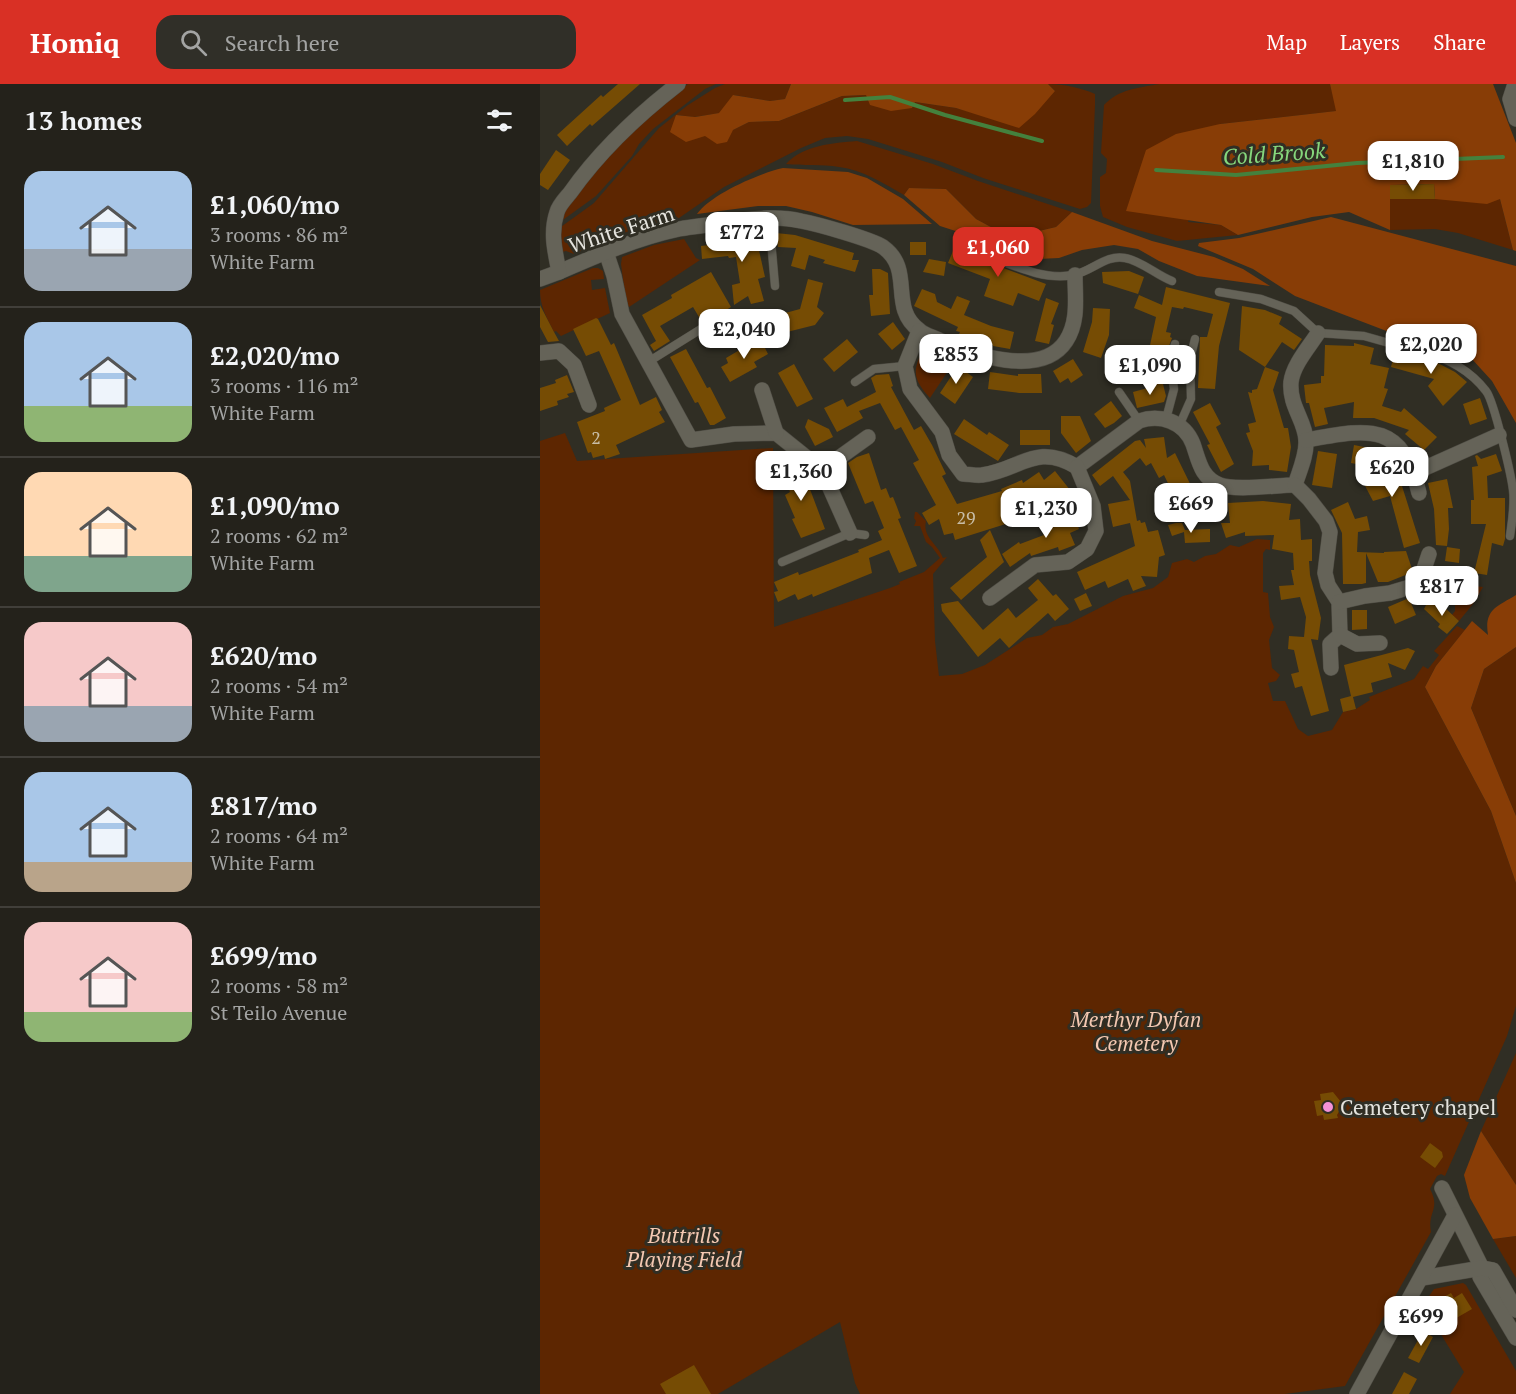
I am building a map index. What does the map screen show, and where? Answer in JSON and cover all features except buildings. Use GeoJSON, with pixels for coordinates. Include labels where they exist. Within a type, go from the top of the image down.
{"type":"FeatureCollection","features":[{"type":"Feature","properties":{"kind":"street"},"geometry":{"type":"LineString","coordinates":[[559,272],[553,244],[557,210],[590,164],[678,84]]}},
{"type":"Feature","properties":{"kind":"street"},"geometry":{"type":"LineString","coordinates":[[1502,84],[1512,91],[1516,119]]}},
{"type":"Feature","properties":{"kind":"street","name":"White Farm"},"geometry":{"type":"LineString","coordinates":[[540,279],[638,240],[679,229],[769,217],[799,220],[881,246],[897,260],[901,299],[909,320],[919,331]]}},
{"type":"Feature","properties":{"kind":"street"},"geometry":{"type":"LineString","coordinates":[[606,252],[622,314],[691,440],[734,434],[776,433]]}},
{"type":"Feature","properties":{"kind":"street"},"geometry":{"type":"LineString","coordinates":[[990,598],[1035,566],[1068,562],[1086,549],[1095,531],[1094,506],[1077,467],[1063,459],[1040,456],[982,475],[963,474],[949,455],[942,432],[910,389],[905,366],[919,331],[965,352],[1007,361],[1032,360],[1050,356],[1065,343],[1076,321],[1075,275]]}},
{"type":"Feature","properties":{"kind":"street"},"geometry":{"type":"LineString","coordinates":[[1294,485],[1302,463],[1306,440],[1292,401],[1291,381],[1295,369],[1318,333]]}},
{"type":"Feature","properties":{"kind":"street"},"geometry":{"type":"LineString","coordinates":[[541,350],[559,351],[574,365],[589,405]]}},
{"type":"Feature","properties":{"kind":"street"},"geometry":{"type":"LineString","coordinates":[[762,390],[776,433],[822,470],[858,534]]}},
{"type":"Feature","properties":{"kind":"street"},"geometry":{"type":"LineString","coordinates":[[1077,467],[1139,421],[1149,418],[1172,422],[1193,443],[1202,470],[1220,485],[1240,488],[1294,485],[1309,499],[1326,521],[1330,532],[1324,573],[1338,602],[1340,635]]}},
{"type":"Feature","properties":{"kind":"street"},"geometry":{"type":"LineString","coordinates":[[1306,440],[1358,432],[1383,435],[1402,450],[1414,473],[1419,492]]}},
{"type":"Feature","properties":{"kind":"street"},"geometry":{"type":"LineString","coordinates":[[1414,473],[1499,435]]}},
{"type":"Feature","properties":{"kind":"street"},"geometry":{"type":"LineString","coordinates":[[822,470],[868,437]]}},
{"type":"Feature","properties":{"kind":"street"},"geometry":{"type":"LineString","coordinates":[[1338,602],[1410,587],[1420,581],[1429,554]]}},
{"type":"Feature","properties":{"kind":"street"},"geometry":{"type":"LineString","coordinates":[[1420,581],[1442,588]]}},
{"type":"Feature","properties":{"kind":"street"},"geometry":{"type":"LineString","coordinates":[[1340,635],[1357,644],[1380,643]]}},
{"type":"Feature","properties":{"kind":"street"},"geometry":{"type":"LineString","coordinates":[[1331,669],[1330,644],[1340,635]]}},
{"type":"Feature","properties":{"kind":"street"},"geometry":{"type":"LineString","coordinates":[[1442,1188],[1482,1268],[1480,1277],[1516,1338]]}},
{"type":"Feature","properties":{"kind":"street"},"geometry":{"type":"LineString","coordinates":[[1357,1394],[1455,1215]]}},
{"type":"Feature","properties":{"kind":"street"},"geometry":{"type":"LineString","coordinates":[[1422,1278],[1482,1268],[1492,1270],[1516,1310]]}},
{"type":"Feature","properties":{"kind":"lane"},"geometry":{"type":"LineString","coordinates":[[769,217],[775,286]]}},
{"type":"Feature","properties":{"kind":"lane"},"geometry":{"type":"LineString","coordinates":[[983,254],[1042,274],[1075,275],[1111,259],[1125,258],[1172,280]]}},
{"type":"Feature","properties":{"kind":"lane"},"geometry":{"type":"LineString","coordinates":[[1219,292],[1261,299],[1294,311],[1318,333],[1364,336],[1402,347]]}},
{"type":"Feature","properties":{"kind":"lane"},"geometry":{"type":"LineString","coordinates":[[648,362],[717,319]]}},
{"type":"Feature","properties":{"kind":"lane"},"geometry":{"type":"LineString","coordinates":[[1172,422],[1191,399],[1191,358],[1195,339]]}},
{"type":"Feature","properties":{"kind":"lane"},"geometry":{"type":"LineString","coordinates":[[1172,422],[1174,389],[1170,361],[1175,344]]}},
{"type":"Feature","properties":{"kind":"lane"},"geometry":{"type":"LineString","coordinates":[[1425,351],[1452,362],[1475,378],[1488,394],[1513,490],[1514,511],[1510,536]]}},
{"type":"Feature","properties":{"kind":"lane"},"geometry":{"type":"LineString","coordinates":[[855,382],[874,369],[905,366]]}},
{"type":"Feature","properties":{"kind":"lane"},"geometry":{"type":"LineString","coordinates":[[1119,392],[1139,421]]}},
{"type":"Feature","properties":{"kind":"lane"},"geometry":{"type":"LineString","coordinates":[[782,562],[858,534]]}},
{"type":"Feature","properties":{"kind":"green space"},"geometry":{"type":"Polygon","coordinates":[[[688,84],[716,84],[705,89],[653,129],[596,196],[560,222],[571,202],[599,164],[634,130],[688,84]]]}},
{"type":"Feature","properties":{"kind":"green space"},"geometry":{"type":"Polygon","coordinates":[[[725,84],[791,84],[785,99],[770,101],[734,95],[720,113],[694,117],[677,115],[705,136],[733,130],[749,122],[779,121],[842,96],[866,95],[912,108],[915,102],[956,108],[981,115],[1055,91],[1048,84],[1084,90],[1095,94],[1091,203],[1080,209],[868,139],[847,136],[825,138],[724,187],[679,218],[629,231],[574,254],[562,252],[558,229],[594,203],[659,128],[688,105],[725,84]]]}},
{"type":"Feature","properties":{"kind":"green space"},"geometry":{"type":"Polygon","coordinates":[[[1159,84],[1330,84],[1337,111],[1220,124],[1188,222],[1221,225],[1238,235],[1177,241],[1127,227],[1103,217],[1100,206],[1100,177],[1106,173],[1107,159],[1101,153],[1104,105],[1122,92],[1159,84]]]}},
{"type":"Feature","properties":{"kind":"green space"},"geometry":{"type":"Polygon","coordinates":[[[857,141],[933,164],[1072,212],[1056,227],[1026,234],[1015,240],[976,219],[946,189],[909,188],[904,195],[856,171],[826,166],[786,164],[810,149],[828,144],[857,141]]]}},
{"type":"Feature","properties":{"kind":"green space"},"geometry":{"type":"Polygon","coordinates":[[[1390,199],[1500,199],[1513,250],[1458,233],[1435,229],[1390,230],[1390,199]]]}},
{"type":"Feature","properties":{"kind":"green space"},"geometry":{"type":"Polygon","coordinates":[[[684,239],[696,258],[700,260],[629,307],[626,301],[622,257],[654,245],[684,239]]]}},
{"type":"Feature","properties":{"kind":"green space"},"geometry":{"type":"Polygon","coordinates":[[[593,268],[603,271],[604,279],[591,280],[592,290],[605,288],[610,313],[561,336],[556,331],[554,332],[546,317],[540,290],[593,268]]]}},
{"type":"Feature","properties":{"kind":"green space"},"geometry":{"type":"Polygon","coordinates":[[[932,346],[958,356],[930,398],[917,379],[916,368],[925,347],[932,346]]]}},
{"type":"Feature","properties":{"kind":"green space","name":"Merthyr Dyfan Cemetery"},"geometry":{"type":"Polygon","coordinates":[[[565,433],[577,461],[773,448],[774,627],[890,588],[924,572],[940,558],[926,542],[920,526],[914,526],[915,512],[917,512],[926,521],[928,536],[943,558],[947,557],[933,574],[935,641],[939,676],[962,674],[985,665],[1027,638],[1042,635],[1053,627],[1068,624],[1123,596],[1153,588],[1168,577],[1172,563],[1187,559],[1194,562],[1205,556],[1216,554],[1230,545],[1239,547],[1257,539],[1270,540],[1270,550],[1266,549],[1263,553],[1263,592],[1268,593],[1270,617],[1274,627],[1269,640],[1272,668],[1280,675],[1276,681],[1268,683],[1273,701],[1285,701],[1298,729],[1308,736],[1332,730],[1343,712],[1356,709],[1370,700],[1369,697],[1414,679],[1423,666],[1428,669],[1439,655],[1434,651],[1457,626],[1465,630],[1436,666],[1425,687],[1491,811],[1516,883],[1516,1006],[1507,1036],[1445,1176],[1441,1174],[1437,1176],[1430,1189],[1434,1202],[1431,1232],[1345,1386],[1285,1394],[860,1394],[855,1383],[840,1322],[718,1394],[540,1394],[540,441],[565,433]]]}},
{"type":"Feature","properties":{"kind":"green space"},"geometry":{"type":"Polygon","coordinates":[[[1447,585],[1483,587],[1459,621],[1452,615],[1455,611],[1455,602],[1441,593],[1447,585]]]}},
{"type":"Feature","properties":{"kind":"green space"},"geometry":{"type":"Polygon","coordinates":[[[1516,647],[1516,816],[1471,708],[1484,669],[1516,647]]]}},
{"type":"Feature","properties":{"kind":"green space"},"geometry":{"type":"Polygon","coordinates":[[[1516,1053],[1516,1185],[1481,1131],[1516,1053]]]}},
{"type":"Feature","properties":{"kind":"green space"},"geometry":{"type":"Polygon","coordinates":[[[1516,1236],[1516,1278],[1493,1239],[1516,1236]]]}},
{"type":"Feature","properties":{"kind":"green space"},"geometry":{"type":"Polygon","coordinates":[[[1463,1283],[1516,1371],[1516,1394],[1450,1394],[1464,1372],[1423,1305],[1434,1289],[1463,1283]]]}},
{"type":"Feature","properties":{"kind":"shaded area"},"geometry":{"type":"Polygon","coordinates":[[[791,84],[1048,84],[1055,91],[1019,128],[956,108],[915,102],[912,108],[891,111],[870,105],[866,95],[842,96],[779,121],[749,122],[733,130],[727,142],[717,144],[705,136],[686,142],[670,132],[676,115],[695,117],[719,113],[733,95],[770,101],[785,99],[791,84]]]}},
{"type":"Feature","properties":{"kind":"shaded area"},"geometry":{"type":"Polygon","coordinates":[[[1330,84],[1493,84],[1516,143],[1516,251],[1513,250],[1500,199],[1487,204],[1435,199],[1434,184],[1390,185],[1390,230],[1349,212],[1312,217],[1238,235],[1221,225],[1126,211],[1146,150],[1176,134],[1220,124],[1336,111],[1330,84]]]}},
{"type":"Feature","properties":{"kind":"shaded area"},"geometry":{"type":"Polygon","coordinates":[[[783,168],[848,172],[867,178],[903,199],[932,224],[853,225],[786,206],[758,206],[697,214],[713,199],[737,185],[783,168]]]}},
{"type":"Feature","properties":{"kind":"shaded area"},"geometry":{"type":"Polygon","coordinates":[[[909,188],[946,189],[976,219],[1015,240],[1026,234],[1056,227],[1072,212],[1152,241],[1214,257],[1243,269],[1270,286],[1197,276],[1159,261],[1138,249],[1114,245],[1082,250],[1059,258],[1038,259],[1010,253],[971,236],[940,226],[904,195],[909,188]]]}},
{"type":"Feature","properties":{"kind":"shaded area"},"geometry":{"type":"Polygon","coordinates":[[[1331,217],[1516,266],[1516,423],[1492,381],[1471,358],[1441,343],[1410,340],[1295,296],[1253,269],[1198,246],[1199,243],[1239,238],[1331,217]]]}},
{"type":"Feature","properties":{"kind":"shaded area"},"geometry":{"type":"Polygon","coordinates":[[[1516,595],[1516,647],[1484,669],[1471,708],[1516,816],[1516,883],[1491,811],[1425,687],[1436,666],[1472,621],[1488,635],[1488,620],[1493,610],[1516,595]]]}},
{"type":"Feature","properties":{"kind":"shaded area"},"geometry":{"type":"Polygon","coordinates":[[[1481,1131],[1516,1185],[1516,1236],[1493,1239],[1470,1198],[1464,1175],[1481,1131]]]}},
{"type":"Feature","properties":{"kind":"waterway"},"geometry":{"type":"LineString","coordinates":[[845,100],[890,97],[945,115],[1042,141]]}},
{"type":"Feature","properties":{"kind":"waterway","name":"Cold Brook"},"geometry":{"type":"LineString","coordinates":[[1156,170],[1236,175],[1357,163],[1503,157]]}},
{"type":"Feature","properties":{"kind":"place","name":"Cemetery chapel"},"geometry":{"type":"Point","coordinates":[1328,1107]}},
{"type":"Feature","properties":{"kind":"park label","name":"Buttrills Playing Field"},"geometry":{"type":"Point","coordinates":[684,1247]}}]}
